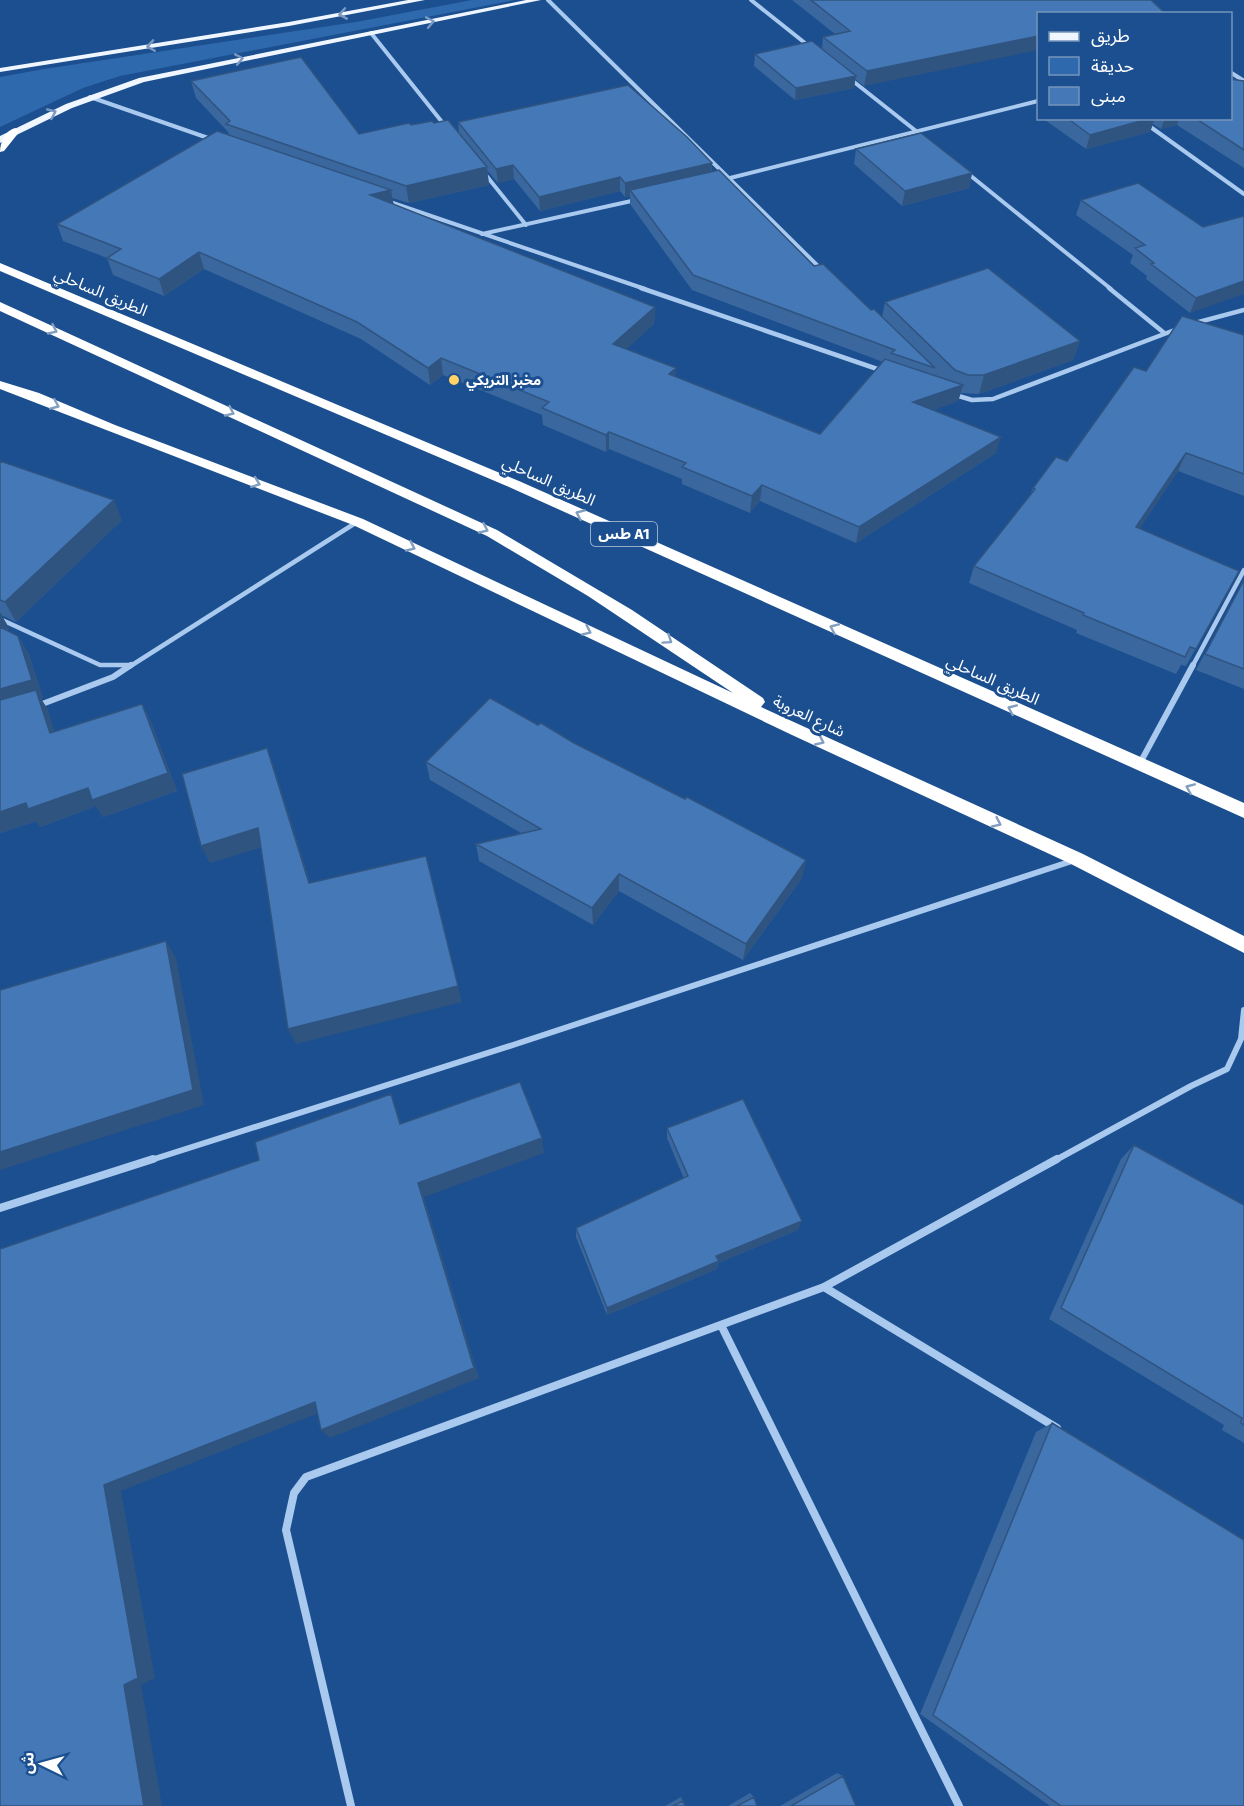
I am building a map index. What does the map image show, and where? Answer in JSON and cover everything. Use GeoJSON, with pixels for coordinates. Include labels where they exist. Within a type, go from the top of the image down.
{"type":"FeatureCollection","features":[{"type":"Feature","properties":{"kind":"highway"},"geometry":{"type":"LineString","coordinates":[[0,148],[15,131]]}},
{"type":"Feature","properties":{"kind":"highway","name":"الطريق الساحلي"},"geometry":{"type":"LineString","coordinates":[[0,267],[514,484],[1244,811]]}},
{"type":"Feature","properties":{"kind":"highway"},"geometry":{"type":"LineString","coordinates":[[0,306],[492,533],[562,571],[641,622],[798,731]]}},
{"type":"Feature","properties":{"kind":"highway"},"geometry":{"type":"LineString","coordinates":[[0,385],[34,396],[110,428],[358,522]]}},
{"type":"Feature","properties":{"kind":"highway","name":"شارع العروبة"},"geometry":{"type":"LineString","coordinates":[[358,522],[798,731],[1077,859],[1244,945]]}},
{"type":"Feature","properties":{"kind":"main road"},"geometry":{"type":"LineString","coordinates":[[0,70],[290,24],[422,0]]}},
{"type":"Feature","properties":{"kind":"main road"},"geometry":{"type":"LineString","coordinates":[[0,140],[90,97],[169,73],[537,0]]}},
{"type":"Feature","properties":{"kind":"street"},"geometry":{"type":"LineString","coordinates":[[548,0],[830,277]]}},
{"type":"Feature","properties":{"kind":"street"},"geometry":{"type":"LineString","coordinates":[[751,0],[815,51]]}},
{"type":"Feature","properties":{"kind":"street"},"geometry":{"type":"LineString","coordinates":[[371,33],[452,134]]}},
{"type":"Feature","properties":{"kind":"street"},"geometry":{"type":"LineString","coordinates":[[842,73],[925,138]]}},
{"type":"Feature","properties":{"kind":"street"},"geometry":{"type":"LineString","coordinates":[[90,97],[212,140]]}},
{"type":"Feature","properties":{"kind":"street"},"geometry":{"type":"LineString","coordinates":[[717,181],[1037,101]]}},
{"type":"Feature","properties":{"kind":"street"},"geometry":{"type":"LineString","coordinates":[[1141,120],[1244,194]]}},
{"type":"Feature","properties":{"kind":"street"},"geometry":{"type":"LineString","coordinates":[[962,168],[1163,332]]}},
{"type":"Feature","properties":{"kind":"street"},"geometry":{"type":"LineString","coordinates":[[481,170],[526,225]]}},
{"type":"Feature","properties":{"kind":"street"},"geometry":{"type":"LineString","coordinates":[[380,199],[892,374]]}},
{"type":"Feature","properties":{"kind":"street"},"geometry":{"type":"LineString","coordinates":[[480,234],[638,199]]}},
{"type":"Feature","properties":{"kind":"street"},"geometry":{"type":"LineString","coordinates":[[1193,324],[1244,310]]}},
{"type":"Feature","properties":{"kind":"street"},"geometry":{"type":"LineString","coordinates":[[948,392],[962,398],[993,399],[1163,332],[1183,327]]}},
{"type":"Feature","properties":{"kind":"street"},"geometry":{"type":"LineString","coordinates":[[32,707],[113,677],[358,522]]}},
{"type":"Feature","properties":{"kind":"street"},"geometry":{"type":"LineString","coordinates":[[1138,765],[1244,570]]}},
{"type":"Feature","properties":{"kind":"street"},"geometry":{"type":"LineString","coordinates":[[0,619],[100,665],[131,665]]}},
{"type":"Feature","properties":{"kind":"street"},"geometry":{"type":"LineString","coordinates":[[0,1208],[516,1044],[1077,859]]}},
{"type":"Feature","properties":{"kind":"street"},"geometry":{"type":"LineString","coordinates":[[351,1806],[286,1530],[294,1493],[306,1477],[824,1287],[1191,1086],[1227,1069],[1241,1039],[1244,1010]]}},
{"type":"Feature","properties":{"kind":"street"},"geometry":{"type":"LineString","coordinates":[[824,1287],[1070,1436]]}},
{"type":"Feature","properties":{"kind":"street"},"geometry":{"type":"LineString","coordinates":[[721,1325],[959,1806]]}},
{"type":"Feature","properties":{"kind":"green space"},"geometry":{"type":"Polygon","coordinates":[[[472,0],[515,0],[120,76],[83,88],[0,127],[0,77],[356,22],[472,0]]]}},
{"type":"Feature","properties":{"kind":"building"},"geometry":{"type":"Polygon","coordinates":[[[811,0],[1151,0],[1164,12],[1037,12],[1037,36],[867,71],[823,37],[850,31],[811,0]]]}},
{"type":"Feature","properties":{"kind":"building"},"geometry":{"type":"Polygon","coordinates":[[[812,41],[856,76],[796,88],[755,54],[812,41]]]}},
{"type":"Feature","properties":{"kind":"building"},"geometry":{"type":"Polygon","coordinates":[[[301,57],[359,134],[409,123],[411,125],[448,120],[487,167],[406,186],[226,124],[230,121],[191,81],[301,57]]]}},
{"type":"Feature","properties":{"kind":"building"},"geometry":{"type":"Polygon","coordinates":[[[1232,79],[1244,81],[1244,150],[1198,120],[1232,120],[1232,79]]]}},
{"type":"Feature","properties":{"kind":"building"},"geometry":{"type":"Polygon","coordinates":[[[628,85],[687,137],[712,163],[625,183],[620,177],[539,197],[513,165],[496,169],[458,122],[628,85]]]}},
{"type":"Feature","properties":{"kind":"building"},"geometry":{"type":"Polygon","coordinates":[[[1070,120],[1144,120],[1090,135],[1070,120]]]}},
{"type":"Feature","properties":{"kind":"building"},"geometry":{"type":"Polygon","coordinates":[[[217,131],[391,190],[370,195],[655,307],[613,344],[676,368],[669,374],[820,434],[885,359],[963,385],[913,402],[1001,437],[859,527],[762,485],[752,496],[682,467],[686,463],[609,432],[606,435],[542,408],[549,402],[441,358],[428,368],[357,322],[199,252],[159,279],[107,258],[121,249],[57,224],[217,131]]]}},
{"type":"Feature","properties":{"kind":"building"},"geometry":{"type":"Polygon","coordinates":[[[921,133],[972,173],[905,191],[856,149],[921,133]]]}},
{"type":"Feature","properties":{"kind":"building"},"geometry":{"type":"Polygon","coordinates":[[[719,170],[814,266],[823,264],[935,368],[891,353],[895,350],[693,275],[630,190],[719,170]]]}},
{"type":"Feature","properties":{"kind":"building"},"geometry":{"type":"Polygon","coordinates":[[[1138,183],[1203,227],[1244,216],[1244,281],[1196,298],[1151,264],[1154,263],[1135,248],[1145,245],[1081,200],[1138,183]]]}},
{"type":"Feature","properties":{"kind":"building"},"geometry":{"type":"Polygon","coordinates":[[[988,268],[1080,341],[984,375],[968,375],[955,370],[885,302],[988,268]]]}},
{"type":"Feature","properties":{"kind":"building"},"geometry":{"type":"Polygon","coordinates":[[[1182,316],[1244,335],[1244,474],[1186,453],[1136,527],[1239,571],[1196,649],[1190,647],[1185,657],[1083,615],[1084,613],[974,566],[1035,489],[1033,488],[1056,457],[1067,461],[1134,367],[1146,371],[1182,316]]]}},
{"type":"Feature","properties":{"kind":"building"},"geometry":{"type":"Polygon","coordinates":[[[0,461],[114,500],[5,602],[0,600],[0,461]]]}},
{"type":"Feature","properties":{"kind":"building"},"geometry":{"type":"Polygon","coordinates":[[[1244,580],[1244,669],[1205,654],[1244,580]]]}},
{"type":"Feature","properties":{"kind":"building"},"geometry":{"type":"Polygon","coordinates":[[[0,627],[18,636],[32,680],[0,689],[0,627]]]}},
{"type":"Feature","properties":{"kind":"building"},"geometry":{"type":"Polygon","coordinates":[[[36,690],[50,733],[142,704],[168,773],[92,800],[88,788],[28,809],[26,803],[0,812],[0,700],[36,690]]]}},
{"type":"Feature","properties":{"kind":"building"},"geometry":{"type":"Polygon","coordinates":[[[490,698],[538,725],[541,723],[574,743],[685,799],[687,797],[806,860],[746,944],[619,874],[592,908],[476,844],[541,829],[426,762],[490,698]]]}},
{"type":"Feature","properties":{"kind":"building"},"geometry":{"type":"Polygon","coordinates":[[[267,748],[309,883],[426,856],[458,986],[288,1029],[258,828],[201,846],[182,774],[267,748]]]}},
{"type":"Feature","properties":{"kind":"building"},"geometry":{"type":"Polygon","coordinates":[[[166,941],[193,1090],[0,1152],[0,990],[166,941]]]}},
{"type":"Feature","properties":{"kind":"building"},"geometry":{"type":"Polygon","coordinates":[[[520,1082],[542,1138],[418,1183],[474,1368],[321,1430],[315,1402],[104,1485],[138,1678],[124,1685],[144,1806],[0,1806],[0,1249],[259,1160],[255,1142],[391,1094],[400,1124],[520,1082]]]}},
{"type":"Feature","properties":{"kind":"building"},"geometry":{"type":"Polygon","coordinates":[[[743,1099],[802,1221],[716,1256],[719,1261],[607,1308],[576,1228],[688,1176],[667,1128],[743,1099]]]}},
{"type":"Feature","properties":{"kind":"building"},"geometry":{"type":"Polygon","coordinates":[[[1134,1145],[1244,1205],[1244,1425],[1241,1423],[1242,1418],[1061,1308],[1134,1145]]]}},
{"type":"Feature","properties":{"kind":"building"},"geometry":{"type":"Polygon","coordinates":[[[1052,1423],[1244,1540],[1244,1806],[1061,1806],[933,1715],[1052,1423]]]}},
{"type":"Feature","properties":{"kind":"building"},"geometry":{"type":"Polygon","coordinates":[[[843,1776],[856,1806],[791,1806],[843,1776]]]}},
{"type":"Feature","properties":{"kind":"building"},"geometry":{"type":"Polygon","coordinates":[[[754,1797],[757,1806],[737,1806],[754,1797]]]}},
{"type":"Feature","properties":{"kind":"building"},"geometry":{"type":"Polygon","coordinates":[[[683,1801],[685,1806],[673,1806],[683,1801]]]}},
{"type":"Feature","properties":{"kind":"place","name":"مخبز التريكي"},"geometry":{"type":"Point","coordinates":[454,380]}}]}
